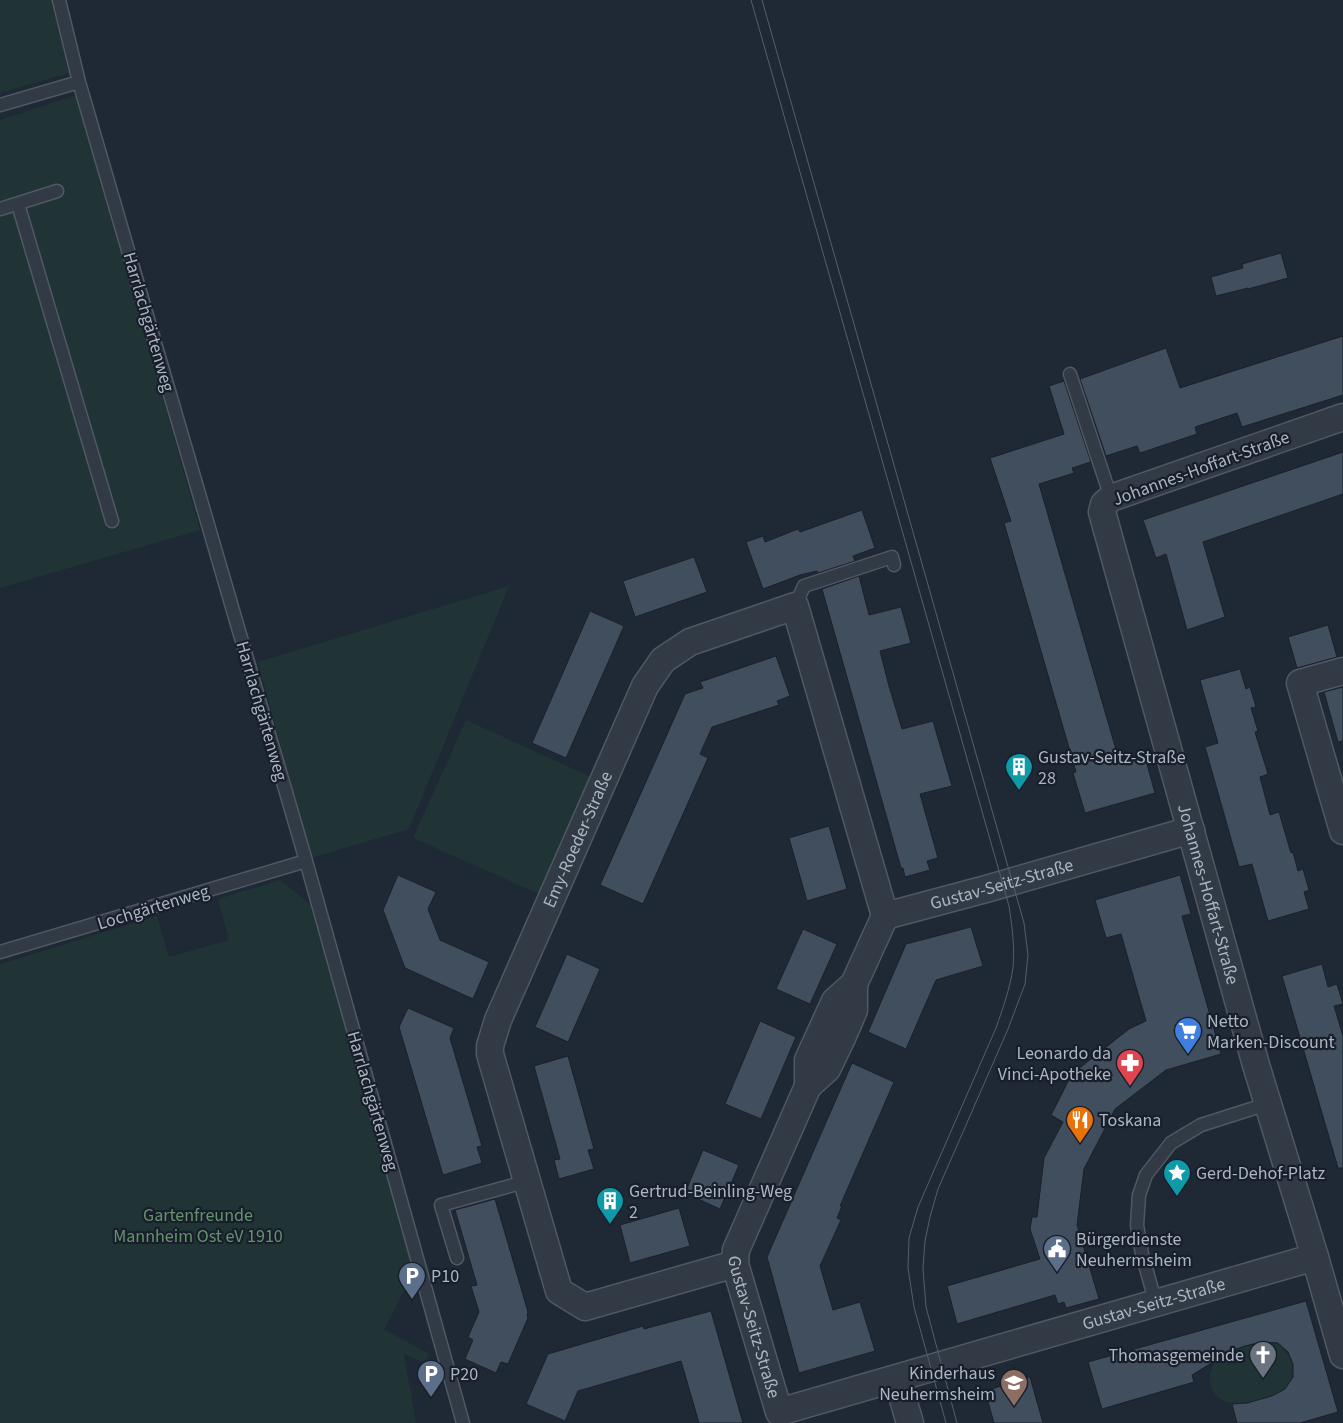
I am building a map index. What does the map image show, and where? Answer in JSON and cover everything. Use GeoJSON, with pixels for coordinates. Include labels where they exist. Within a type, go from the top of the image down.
{"type":"FeatureCollection","features":[{"type":"Feature","properties":{"kind":"street","name":"Johannes-Hoffart-Straße"},"geometry":{"type":"LineString","coordinates":[[1343,417],[1111,498],[1102,508],[1267,1104],[1316,1257],[1343,1355]]}},
{"type":"Feature","properties":{"kind":"street"},"geometry":{"type":"LineString","coordinates":[[795,606],[884,916]]}},
{"type":"Feature","properties":{"kind":"street","name":"Emy-Roeder-Straße"},"geometry":{"type":"LineString","coordinates":[[735,1264],[585,1307],[560,1291],[490,1054],[490,1046],[498,1020],[645,686],[663,660],[690,642],[795,606]]}},
{"type":"Feature","properties":{"kind":"street"},"geometry":{"type":"LineString","coordinates":[[1343,671],[1300,683],[1343,831]]}},
{"type":"Feature","properties":{"kind":"street","name":"Gustav-Seitz-Straße"},"geometry":{"type":"LineString","coordinates":[[1191,830],[986,889],[884,916],[854,984],[835,1001],[808,1060],[808,1086],[736,1250],[735,1264],[779,1412],[1316,1257]]}},
{"type":"Feature","properties":{"kind":"street"},"geometry":{"type":"LineString","coordinates":[[897,1379],[910,1423]]}},
{"type":"Feature","properties":{"kind":"lane","name":"Harrlachgärtenweg"},"geometry":{"type":"LineString","coordinates":[[59,0],[79,82],[306,861],[463,1423]]}},
{"type":"Feature","properties":{"kind":"lane"},"geometry":{"type":"LineString","coordinates":[[0,104],[79,82]]}},
{"type":"Feature","properties":{"kind":"lane"},"geometry":{"type":"LineString","coordinates":[[0,209],[57,191]]}},
{"type":"Feature","properties":{"kind":"lane"},"geometry":{"type":"LineString","coordinates":[[18,204],[112,521]]}},
{"type":"Feature","properties":{"kind":"lane"},"geometry":{"type":"LineString","coordinates":[[1070,374],[1111,498]]}},
{"type":"Feature","properties":{"kind":"lane"},"geometry":{"type":"LineString","coordinates":[[795,606],[804,586],[892,557],[894,565]]}},
{"type":"Feature","properties":{"kind":"lane","name":"Lochgärtenweg"},"geometry":{"type":"LineString","coordinates":[[0,952],[306,861]]}},
{"type":"Feature","properties":{"kind":"lane"},"geometry":{"type":"LineString","coordinates":[[1156,1304],[1142,1254],[1137,1226],[1139,1196],[1146,1175],[1171,1143],[1201,1125],[1267,1104]]}},
{"type":"Feature","properties":{"kind":"lane"},"geometry":{"type":"LineString","coordinates":[[457,1258],[441,1205],[528,1181]]}},
{"type":"Feature","properties":{"kind":"green space"},"geometry":{"type":"Polygon","coordinates":[[[0,0],[52,0],[69,73],[0,93],[0,0]]]}},
{"type":"Feature","properties":{"kind":"green space"},"geometry":{"type":"Polygon","coordinates":[[[77,95],[200,530],[0,588],[0,120],[77,95]]]}},
{"type":"Feature","properties":{"kind":"green space"},"geometry":{"type":"Polygon","coordinates":[[[509,586],[409,829],[311,858],[258,662],[509,586]]]}},
{"type":"Feature","properties":{"kind":"green space"},"geometry":{"type":"Polygon","coordinates":[[[466,720],[591,777],[539,894],[413,838],[466,720]]]}},
{"type":"Feature","properties":{"kind":"green space","name":"Gartenfreunde Mannheim Ost eV 1910"},"geometry":{"type":"Polygon","coordinates":[[[280,880],[311,905],[415,1270],[384,1329],[429,1354],[425,1363],[404,1354],[416,1423],[0,1423],[0,964],[157,916],[169,957],[229,940],[218,899],[280,880]]]}},
{"type":"Feature","properties":{"kind":"green space"},"geometry":{"type":"Polygon","coordinates":[[[1262,1342],[1279,1344],[1287,1353],[1292,1363],[1291,1380],[1288,1385],[1274,1396],[1262,1400],[1237,1403],[1221,1399],[1215,1394],[1210,1380],[1213,1366],[1219,1359],[1229,1353],[1262,1342]]]}},
{"type":"Feature","properties":{"kind":"building"},"geometry":{"type":"Polygon","coordinates":[[[1281,253],[1288,278],[1216,296],[1211,277],[1243,268],[1242,264],[1281,253]]]}},
{"type":"Feature","properties":{"kind":"building"},"geometry":{"type":"Polygon","coordinates":[[[1343,336],[1343,395],[1242,427],[1237,413],[1195,427],[1197,434],[1140,453],[1137,446],[1106,456],[1080,379],[1166,348],[1180,388],[1343,336]]]}},
{"type":"Feature","properties":{"kind":"building"},"geometry":{"type":"Polygon","coordinates":[[[1064,381],[1091,462],[1072,468],[1074,473],[1039,484],[1119,760],[1144,753],[1155,793],[1085,813],[1073,773],[1076,772],[1004,523],[1011,521],[990,458],[1064,434],[1049,386],[1064,381]]]}},
{"type":"Feature","properties":{"kind":"building"},"geometry":{"type":"Polygon","coordinates":[[[1343,452],[1343,494],[1203,542],[1225,617],[1187,630],[1166,554],[1156,558],[1143,520],[1343,452]]]}},
{"type":"Feature","properties":{"kind":"building"},"geometry":{"type":"Polygon","coordinates":[[[862,510],[875,548],[853,556],[855,561],[818,573],[817,571],[800,575],[763,589],[746,542],[763,536],[765,542],[798,529],[800,532],[862,510]]]}},
{"type":"Feature","properties":{"kind":"building"},"geometry":{"type":"Polygon","coordinates":[[[694,557],[707,592],[635,617],[623,581],[694,557]]]}},
{"type":"Feature","properties":{"kind":"building"},"geometry":{"type":"Polygon","coordinates":[[[859,576],[869,615],[901,607],[911,643],[880,651],[889,686],[902,729],[933,721],[952,786],[920,794],[938,858],[927,861],[930,870],[905,877],[822,589],[859,576]]]}},
{"type":"Feature","properties":{"kind":"building"},"geometry":{"type":"Polygon","coordinates":[[[590,611],[624,626],[566,758],[532,743],[590,611]]]}},
{"type":"Feature","properties":{"kind":"building"},"geometry":{"type":"Polygon","coordinates":[[[1328,625],[1337,657],[1297,668],[1288,637],[1328,625]]]}},
{"type":"Feature","properties":{"kind":"building"},"geometry":{"type":"Polygon","coordinates":[[[776,656],[790,696],[777,701],[779,705],[712,727],[700,754],[708,758],[643,904],[600,885],[685,694],[703,688],[700,682],[776,656]]]}},
{"type":"Feature","properties":{"kind":"building"},"geometry":{"type":"Polygon","coordinates":[[[1240,669],[1246,689],[1250,687],[1256,707],[1251,708],[1258,731],[1255,732],[1268,774],[1260,777],[1270,815],[1279,812],[1291,853],[1293,852],[1298,871],[1303,869],[1309,890],[1304,892],[1309,909],[1268,921],[1252,864],[1239,867],[1205,747],[1218,743],[1200,680],[1240,669]]]}},
{"type":"Feature","properties":{"kind":"building"},"geometry":{"type":"Polygon","coordinates":[[[1343,687],[1343,741],[1338,742],[1324,692],[1343,687]]]}},
{"type":"Feature","properties":{"kind":"building"},"geometry":{"type":"Polygon","coordinates":[[[829,826],[847,889],[807,901],[789,838],[829,826]]]}},
{"type":"Feature","properties":{"kind":"building"},"geometry":{"type":"Polygon","coordinates":[[[398,875],[436,892],[428,909],[440,940],[489,962],[473,999],[405,968],[383,910],[398,875]]]}},
{"type":"Feature","properties":{"kind":"building"},"geometry":{"type":"Polygon","coordinates":[[[1180,875],[1191,914],[1182,916],[1221,1054],[1166,1070],[1115,1109],[1084,1169],[1077,1225],[1099,1299],[1066,1308],[1064,1302],[1058,1304],[1055,1295],[957,1324],[947,1286],[1040,1259],[1030,1229],[1032,1217],[1037,1217],[1044,1158],[1063,1122],[1051,1115],[1072,1074],[1129,1029],[1146,1021],[1121,934],[1106,938],[1095,900],[1180,875]]]}},
{"type":"Feature","properties":{"kind":"building"},"geometry":{"type":"Polygon","coordinates":[[[971,927],[983,966],[936,980],[906,1049],[868,1032],[906,944],[971,927]]]}},
{"type":"Feature","properties":{"kind":"building"},"geometry":{"type":"Polygon","coordinates":[[[803,929],[837,944],[810,1004],[776,989],[803,929]]]}},
{"type":"Feature","properties":{"kind":"building"},"geometry":{"type":"Polygon","coordinates":[[[567,954],[600,969],[568,1042],[535,1027],[567,954]]]}},
{"type":"Feature","properties":{"kind":"building"},"geometry":{"type":"Polygon","coordinates":[[[1322,964],[1328,987],[1337,984],[1343,1004],[1334,1006],[1343,1036],[1343,1168],[1338,1168],[1282,976],[1322,964]]]}},
{"type":"Feature","properties":{"kind":"building"},"geometry":{"type":"Polygon","coordinates":[[[408,1008],[454,1028],[450,1038],[482,1146],[477,1147],[482,1163],[443,1175],[399,1027],[408,1008]]]}},
{"type":"Feature","properties":{"kind":"building"},"geometry":{"type":"Polygon","coordinates":[[[760,1021],[796,1037],[761,1119],[725,1104],[760,1021]]]}},
{"type":"Feature","properties":{"kind":"building"},"geometry":{"type":"Polygon","coordinates":[[[568,1056],[594,1149],[588,1150],[594,1169],[559,1179],[554,1160],[560,1159],[534,1066],[568,1056]]]}},
{"type":"Feature","properties":{"kind":"building"},"geometry":{"type":"Polygon","coordinates":[[[852,1063],[894,1082],[840,1206],[842,1206],[837,1218],[841,1220],[820,1266],[833,1310],[860,1302],[875,1351],[799,1373],[767,1257],[852,1063]]]}},
{"type":"Feature","properties":{"kind":"building"},"geometry":{"type":"Polygon","coordinates":[[[703,1150],[739,1165],[720,1209],[685,1193],[703,1150]]]}},
{"type":"Feature","properties":{"kind":"building"},"geometry":{"type":"Polygon","coordinates":[[[495,1199],[528,1312],[528,1318],[508,1364],[501,1362],[496,1373],[465,1359],[473,1340],[468,1337],[479,1312],[471,1286],[477,1285],[455,1210],[495,1199]]]}},
{"type":"Feature","properties":{"kind":"building"},"geometry":{"type":"Polygon","coordinates":[[[679,1208],[690,1246],[630,1263],[620,1225],[679,1208]]]}},
{"type":"Feature","properties":{"kind":"building","name":"Thomasgemeinde"},"geometry":{"type":"Polygon","coordinates":[[[1306,1301],[1338,1412],[1300,1423],[1237,1423],[1232,1404],[1247,1403],[1272,1396],[1285,1389],[1293,1377],[1293,1364],[1288,1352],[1278,1343],[1262,1342],[1231,1351],[1192,1375],[1194,1382],[1102,1409],[1088,1362],[1306,1301]]]}},
{"type":"Feature","properties":{"kind":"building"},"geometry":{"type":"Polygon","coordinates":[[[711,1311],[743,1423],[699,1423],[681,1361],[578,1391],[565,1421],[526,1404],[548,1354],[643,1326],[644,1329],[711,1311]]]}},
{"type":"Feature","properties":{"kind":"building","name":"Kinderhaus Neuhermsheim"},"geometry":{"type":"Polygon","coordinates":[[[1030,1377],[1043,1423],[994,1423],[985,1391],[1030,1377]]]}},
{"type":"Feature","properties":{"kind":"tram line"},"geometry":{"type":"LineString","coordinates":[[751,0],[1009,906],[1014,960],[1004,1006],[918,1207],[909,1238],[908,1268],[914,1307],[946,1423]]}},
{"type":"Feature","properties":{"kind":"tram line"},"geometry":{"type":"LineString","coordinates":[[762,0],[1024,923],[1028,955],[1025,984],[1008,1029],[938,1189],[925,1241],[923,1268],[926,1307],[957,1423]]}},
{"type":"Feature","properties":{"kind":"place","name":"Gustav-Seitz-Straße 28"},"geometry":{"type":"Point","coordinates":[1019,791]}},
{"type":"Feature","properties":{"kind":"place","name":"Netto Marken-Discount"},"geometry":{"type":"Point","coordinates":[1188,1055]}},
{"type":"Feature","properties":{"kind":"place","name":"Leonardo da Vinci-Apotheke"},"geometry":{"type":"Point","coordinates":[1130,1087]}},
{"type":"Feature","properties":{"kind":"place","name":"Toskana"},"geometry":{"type":"Point","coordinates":[1080,1144]}},
{"type":"Feature","properties":{"kind":"place","name":"Gerd-Dehof-Platz"},"geometry":{"type":"Point","coordinates":[1177,1197]}},
{"type":"Feature","properties":{"kind":"place","name":"Gertrud-Beinling-Weg 2"},"geometry":{"type":"Point","coordinates":[610,1225]}},
{"type":"Feature","properties":{"kind":"place","name":"Bürgerdienste Neuhermsheim"},"geometry":{"type":"Point","coordinates":[1057,1273]}},
{"type":"Feature","properties":{"kind":"place","name":"P10"},"geometry":{"type":"Point","coordinates":[412,1300]}},
{"type":"Feature","properties":{"kind":"place","name":"Thomasgemeinde"},"geometry":{"type":"Point","coordinates":[1263,1379]}},
{"type":"Feature","properties":{"kind":"place","name":"P20"},"geometry":{"type":"Point","coordinates":[431,1398]}},
{"type":"Feature","properties":{"kind":"place","name":"Kinderhaus Neuhermsheim"},"geometry":{"type":"Point","coordinates":[1014,1407]}}]}
